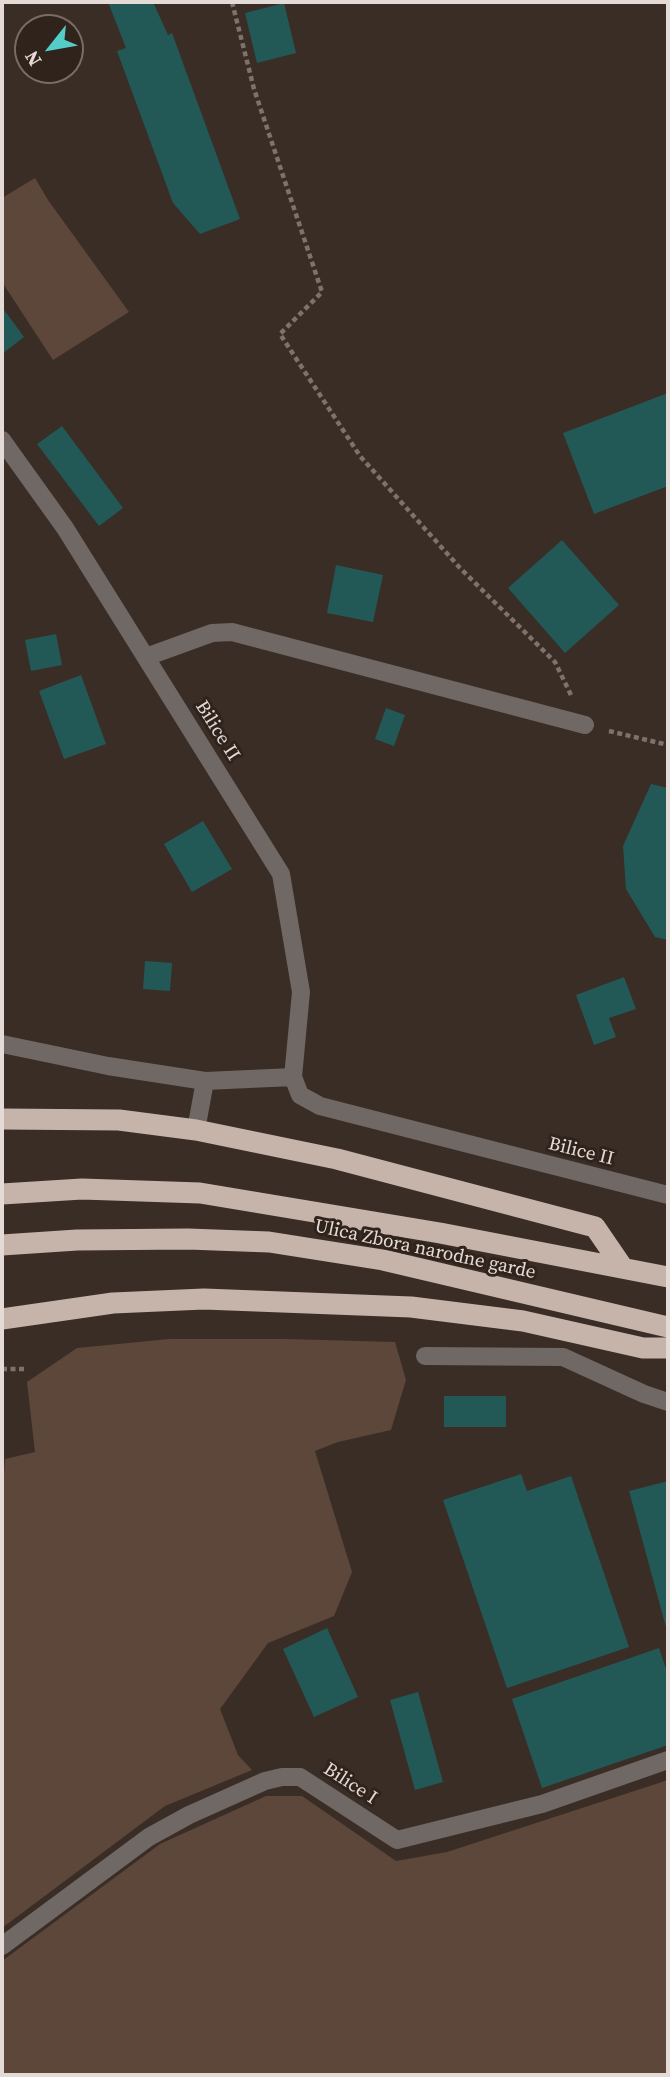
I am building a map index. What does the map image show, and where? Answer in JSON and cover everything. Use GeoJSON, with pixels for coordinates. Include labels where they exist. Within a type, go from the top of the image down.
{"type":"FeatureCollection","features":[{"type":"Feature","properties":{"kind":"highway"},"geometry":{"type":"LineString","coordinates":[[2,1119],[120,1120],[196,1130],[337,1158],[595,1227],[622,1268]]}},
{"type":"Feature","properties":{"kind":"highway","name":"Ulica Zbora narodne garde"},"geometry":{"type":"LineString","coordinates":[[2,1194],[82,1189],[200,1193],[440,1233],[668,1276]]}},
{"type":"Feature","properties":{"kind":"highway","name":"Ulica Zbora narodne garde"},"geometry":{"type":"LineString","coordinates":[[2,1245],[77,1240],[188,1239],[269,1242],[383,1260],[668,1327]]}},
{"type":"Feature","properties":{"kind":"highway"},"geometry":{"type":"LineString","coordinates":[[2,1319],[113,1303],[204,1299],[411,1307],[523,1321],[643,1348],[668,1348]]}},
{"type":"Feature","properties":{"kind":"street","name":"Bilice II"},"geometry":{"type":"LineString","coordinates":[[2,439],[65,528],[281,874],[301,992],[293,1077],[300,1095],[320,1106],[668,1195]]}},
{"type":"Feature","properties":{"kind":"street"},"geometry":{"type":"LineString","coordinates":[[146,657],[212,632],[232,632],[584,724]]}},
{"type":"Feature","properties":{"kind":"street"},"geometry":{"type":"LineString","coordinates":[[2,1044],[107,1066],[205,1081],[293,1077]]}},
{"type":"Feature","properties":{"kind":"street"},"geometry":{"type":"LineString","coordinates":[[196,1130],[205,1081]]}},
{"type":"Feature","properties":{"kind":"street"},"geometry":{"type":"LineString","coordinates":[[425,1356],[562,1357],[668,1402]]}},
{"type":"Feature","properties":{"kind":"street","name":"Bilice I"},"geometry":{"type":"LineString","coordinates":[[2,1947],[149,1837],[199,1810],[265,1781],[300,1777],[397,1840],[542,1804],[668,1760]]}},
{"type":"Feature","properties":{"kind":"path"},"geometry":{"type":"LineString","coordinates":[[232,2],[254,89],[321,292],[281,334],[360,456],[460,568],[555,662],[584,724],[668,745]]}},
{"type":"Feature","properties":{"kind":"path"},"geometry":{"type":"LineString","coordinates":[[2,1369],[24,1369]]}},
{"type":"Feature","properties":{"kind":"shaded area"},"geometry":{"type":"Polygon","coordinates":[[[35,178],[129,312],[53,360],[2,282],[2,198],[35,178]]]}},
{"type":"Feature","properties":{"kind":"shaded area"},"geometry":{"type":"Polygon","coordinates":[[[169,1339],[395,1342],[406,1380],[391,1430],[338,1442],[315,1451],[352,1572],[334,1616],[268,1643],[220,1709],[238,1755],[252,1770],[165,1806],[2,1928],[2,1503],[5,1459],[35,1452],[27,1382],[77,1348],[169,1339]]]}},
{"type":"Feature","properties":{"kind":"shaded area"},"geometry":{"type":"Polygon","coordinates":[[[668,1780],[668,2075],[2,2075],[2,1961],[160,1844],[266,1796],[302,1796],[396,1861],[447,1852],[668,1780]]]}},
{"type":"Feature","properties":{"kind":"building"},"geometry":{"type":"Polygon","coordinates":[[[108,2],[153,2],[168,35],[172,33],[240,219],[200,234],[173,203],[117,51],[126,48],[108,2]]]}},
{"type":"Feature","properties":{"kind":"building"},"geometry":{"type":"Polygon","coordinates":[[[284,3],[296,53],[257,63],[245,13],[284,3]]]}},
{"type":"Feature","properties":{"kind":"building"},"geometry":{"type":"Polygon","coordinates":[[[2,307],[24,337],[2,354],[2,307]]]}},
{"type":"Feature","properties":{"kind":"building"},"geometry":{"type":"Polygon","coordinates":[[[668,393],[668,486],[594,514],[563,433],[668,393]]]}},
{"type":"Feature","properties":{"kind":"building"},"geometry":{"type":"Polygon","coordinates":[[[62,426],[123,508],[99,526],[37,444],[62,426]]]}},
{"type":"Feature","properties":{"kind":"building"},"geometry":{"type":"Polygon","coordinates":[[[562,540],[619,605],[565,653],[508,588],[562,540]]]}},
{"type":"Feature","properties":{"kind":"building"},"geometry":{"type":"Polygon","coordinates":[[[336,565],[383,575],[373,622],[327,613],[336,565]]]}},
{"type":"Feature","properties":{"kind":"building"},"geometry":{"type":"Polygon","coordinates":[[[56,634],[62,665],[31,671],[25,640],[56,634]]]}},
{"type":"Feature","properties":{"kind":"building"},"geometry":{"type":"Polygon","coordinates":[[[81,675],[106,744],[64,759],[39,691],[81,675]]]}},
{"type":"Feature","properties":{"kind":"building"},"geometry":{"type":"Polygon","coordinates":[[[386,708],[405,715],[394,746],[375,739],[386,708]]]}},
{"type":"Feature","properties":{"kind":"building"},"geometry":{"type":"Polygon","coordinates":[[[651,784],[668,788],[668,940],[655,937],[626,889],[623,846],[651,784]]]}},
{"type":"Feature","properties":{"kind":"building"},"geometry":{"type":"Polygon","coordinates":[[[203,821],[232,869],[192,892],[164,844],[203,821]]]}},
{"type":"Feature","properties":{"kind":"building"},"geometry":{"type":"Polygon","coordinates":[[[145,961],[172,963],[170,991],[143,989],[145,961]]]}},
{"type":"Feature","properties":{"kind":"building"},"geometry":{"type":"Polygon","coordinates":[[[624,977],[636,1009],[609,1018],[616,1037],[594,1045],[576,995],[624,977]]]}},
{"type":"Feature","properties":{"kind":"building"},"geometry":{"type":"Polygon","coordinates":[[[444,1396],[506,1396],[506,1427],[444,1427],[444,1396]]]}},
{"type":"Feature","properties":{"kind":"building"},"geometry":{"type":"Polygon","coordinates":[[[521,1474],[527,1491],[571,1476],[629,1647],[507,1688],[443,1500],[521,1474]]]}},
{"type":"Feature","properties":{"kind":"building"},"geometry":{"type":"Polygon","coordinates":[[[668,1481],[668,1631],[667,1631],[629,1491],[668,1481]]]}},
{"type":"Feature","properties":{"kind":"building"},"geometry":{"type":"Polygon","coordinates":[[[327,1628],[358,1697],[314,1717],[283,1649],[327,1628]]]}},
{"type":"Feature","properties":{"kind":"building"},"geometry":{"type":"Polygon","coordinates":[[[659,1648],[668,1675],[668,1745],[542,1788],[512,1699],[659,1648]]]}},
{"type":"Feature","properties":{"kind":"building"},"geometry":{"type":"Polygon","coordinates":[[[418,1692],[443,1782],[415,1790],[390,1700],[418,1692]]]}}]}
